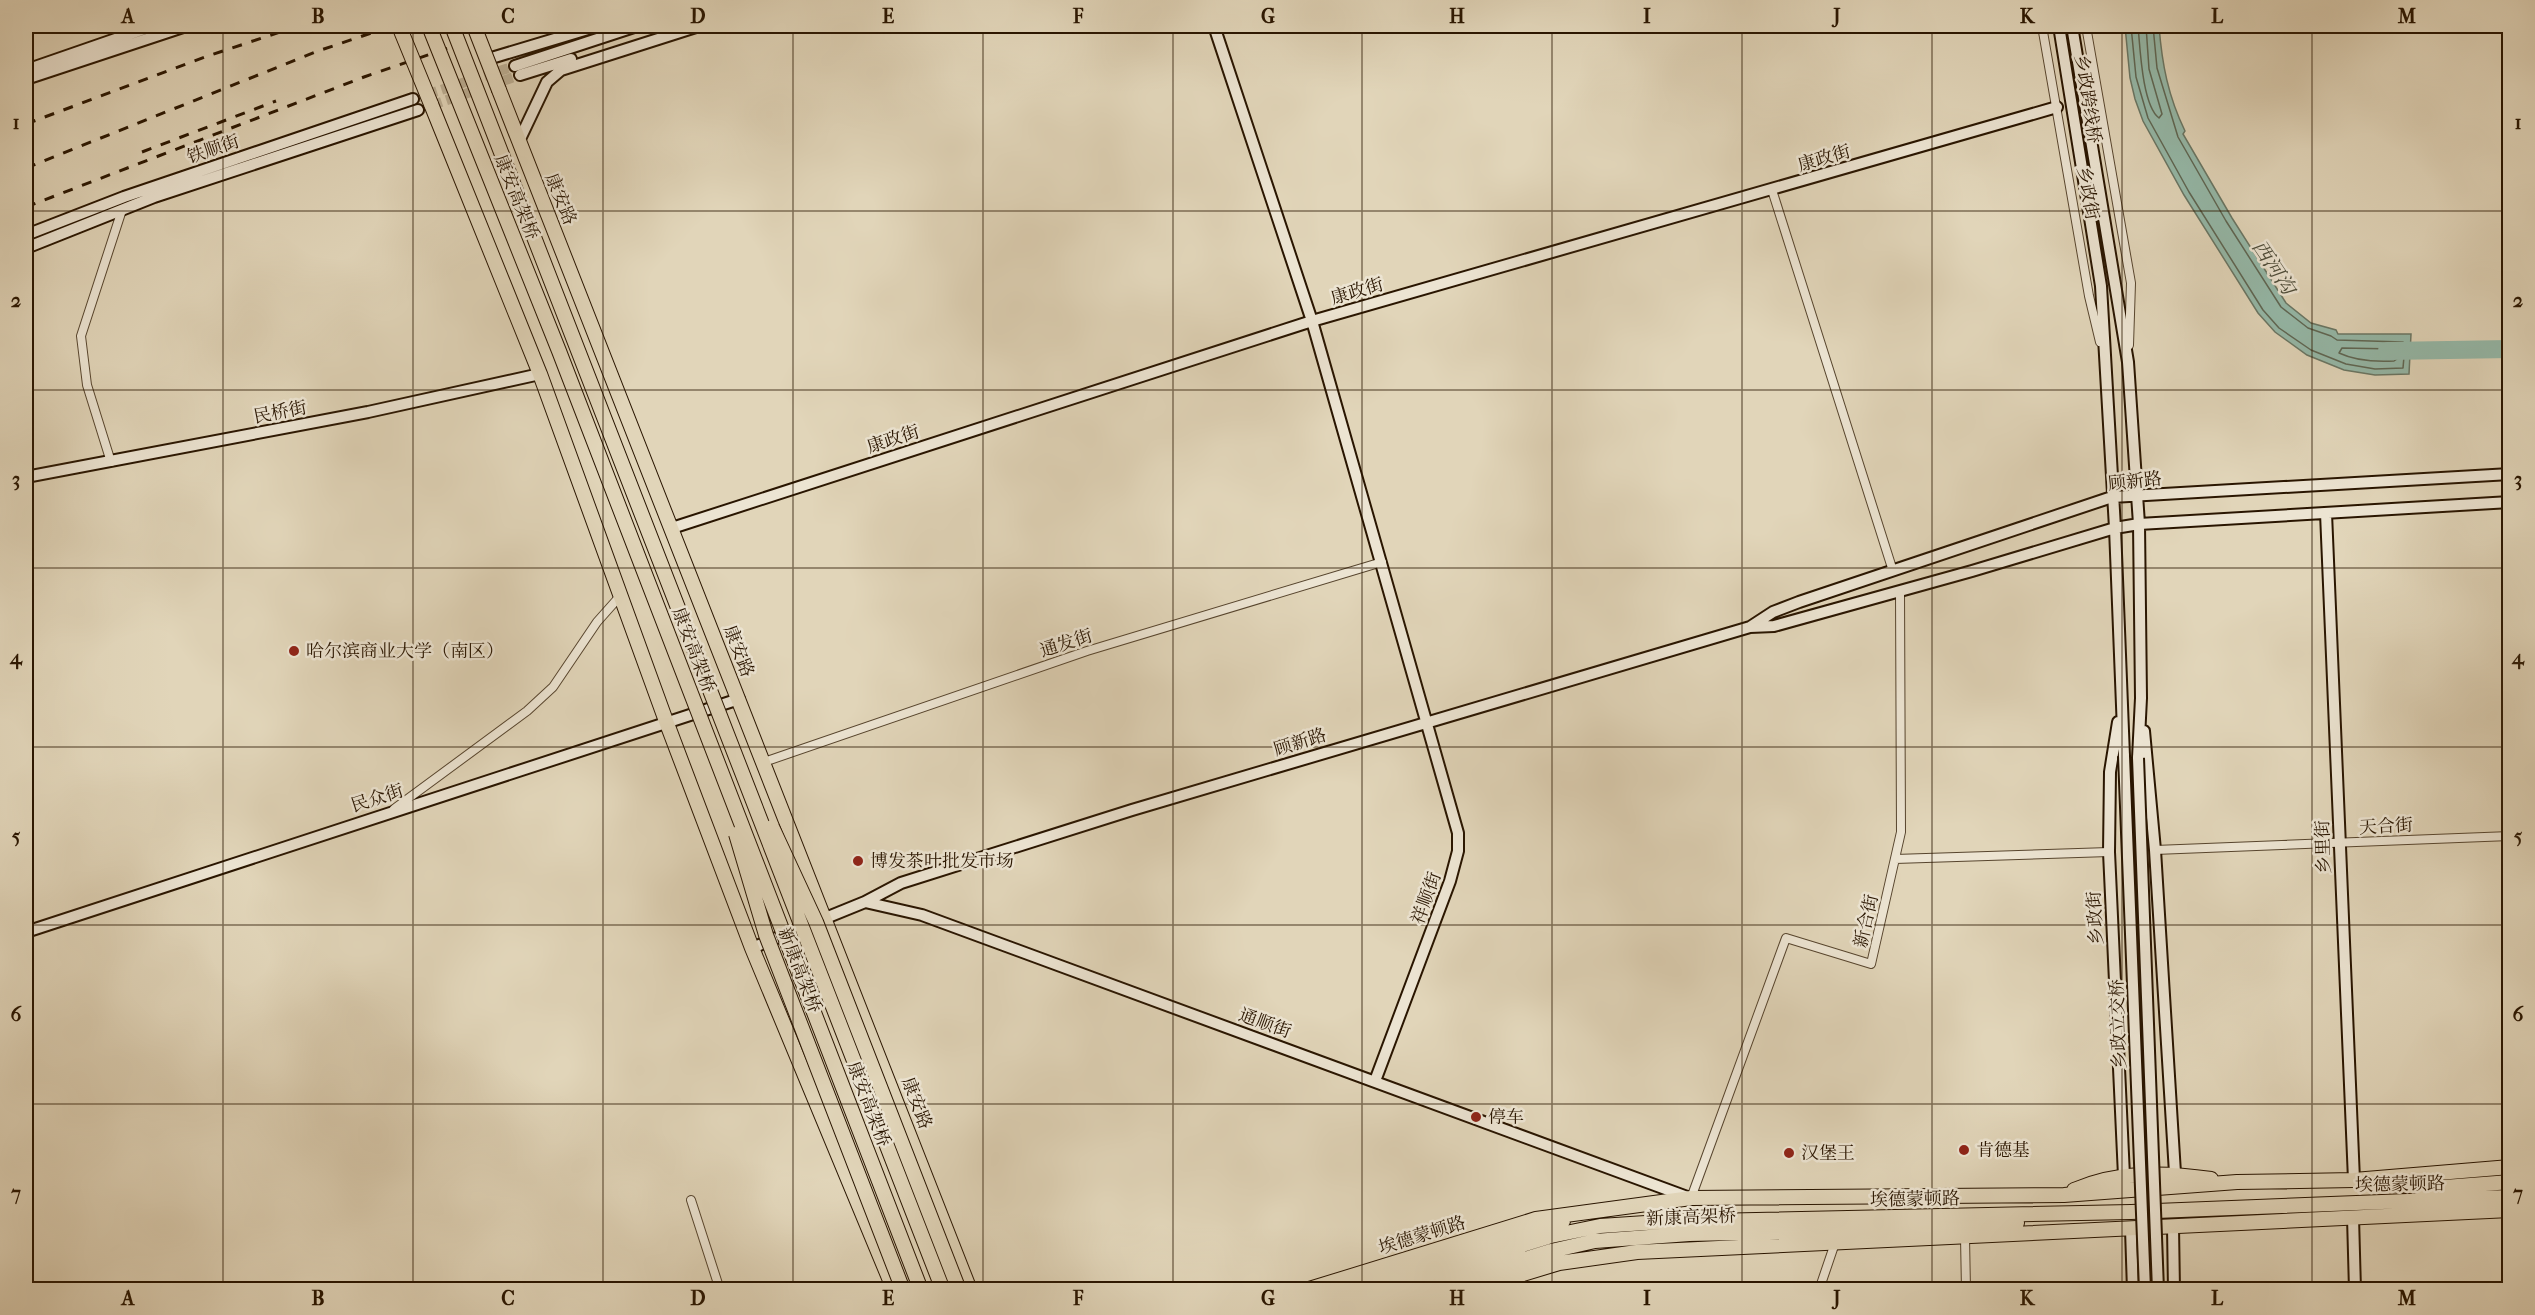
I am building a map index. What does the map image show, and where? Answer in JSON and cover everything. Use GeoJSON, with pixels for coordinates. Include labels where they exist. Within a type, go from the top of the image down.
{"type":"FeatureCollection","features":[{"type":"Feature","properties":{"kind":"highway"},"geometry":{"type":"LineString","coordinates":[[399,26],[421,104],[540,374],[622,594],[666,722],[752,948],[894,1290]]}},
{"type":"Feature","properties":{"kind":"highway","name":"康安高架桥"},"geometry":{"type":"LineString","coordinates":[[429,26],[559,351],[921,1290]]}},
{"type":"Feature","properties":{"kind":"highway","name":"康安高架桥"},"geometry":{"type":"LineString","coordinates":[[452,26],[943,1290]]}},
{"type":"Feature","properties":{"kind":"highway","name":"康安路"},"geometry":{"type":"LineString","coordinates":[[474,26],[970,1290]]}},
{"type":"Feature","properties":{"kind":"highway"},"geometry":{"type":"LineString","coordinates":[[694,652],[735,733],[773,830],[816,922],[959,1290]]}},
{"type":"Feature","properties":{"kind":"highway","name":"新康高架桥"},"geometry":{"type":"LineString","coordinates":[[678,658],[704,750],[739,842],[766,935],[903,1290]]}},
{"type":"Feature","properties":{"kind":"highway","name":"埃德蒙顿路"},"geometry":{"type":"LineString","coordinates":[[1306,1290],[1536,1219],[1691,1198],[2064,1195],[2237,1182],[2354,1180],[2510,1167]]}},
{"type":"Feature","properties":{"kind":"highway"},"geometry":{"type":"LineString","coordinates":[[2064,1195],[2096,1181],[2124,1176],[2175,1173],[2237,1182]]}},
{"type":"Feature","properties":{"kind":"highway","name":"埃德蒙顿路"},"geometry":{"type":"LineString","coordinates":[[2354,1180],[2432,1188],[2510,1182]]}},
{"type":"Feature","properties":{"kind":"highway","name":"埃德蒙顿路"},"geometry":{"type":"LineString","coordinates":[[1380,1290],[1551,1236],[1600,1226],[1661,1222],[2131,1212],[2361,1202],[2459,1201],[2510,1197]]}},
{"type":"Feature","properties":{"kind":"highway"},"geometry":{"type":"LineString","coordinates":[[2361,1202],[2433,1215]]}},
{"type":"Feature","properties":{"kind":"highway","name":"埃德蒙顿路"},"geometry":{"type":"LineString","coordinates":[[1471,1290],[1559,1263],[1636,1252],[1835,1243],[1966,1232],[2131,1229],[2510,1210]]}},
{"type":"Feature","properties":{"kind":"highway"},"geometry":{"type":"LineString","coordinates":[[1966,1232],[2131,1212]]}},
{"type":"Feature","properties":{"kind":"highway","name":"埃德蒙顿路"},"geometry":{"type":"LineString","coordinates":[[1344,1290],[1585,1213]]}},
{"type":"Feature","properties":{"kind":"highway","name":"新康高架桥"},"geometry":{"type":"LineString","coordinates":[[1423,1290],[1551,1251],[1595,1241],[1689,1234],[1966,1232]]}},
{"type":"Feature","properties":{"kind":"main road"},"geometry":{"type":"LineString","coordinates":[[26,70],[153,26]]}},
{"type":"Feature","properties":{"kind":"main road"},"geometry":{"type":"LineString","coordinates":[[26,79],[186,26]]}},
{"type":"Feature","properties":{"kind":"main road"},"geometry":{"type":"LineString","coordinates":[[488,60],[598,26]]}},
{"type":"Feature","properties":{"kind":"main road"},"geometry":{"type":"LineString","coordinates":[[637,26],[517,71],[678,26]]}},
{"type":"Feature","properties":{"kind":"main road"},"geometry":{"type":"LineString","coordinates":[[519,141],[547,82],[561,70],[699,26]]}},
{"type":"Feature","properties":{"kind":"main road","name":"祥顺街"},"geometry":{"type":"LineString","coordinates":[[1214,26],[1312,321],[1458,833],[1458,851],[1450,881],[1375,1081]]}},
{"type":"Feature","properties":{"kind":"main road","name":"乡政跨线桥"},"geometry":{"type":"LineString","coordinates":[[2059,26],[2101,285]]}},
{"type":"Feature","properties":{"kind":"main road","name":"乡政街"},"geometry":{"type":"LineString","coordinates":[[2072,26],[2128,362],[2139,524],[2141,698],[2138,758]]}},
{"type":"Feature","properties":{"kind":"main road"},"geometry":{"type":"LineString","coordinates":[[26,248],[122,210],[421,104]]}},
{"type":"Feature","properties":{"kind":"main road","name":"铁顺街"},"geometry":{"type":"LineString","coordinates":[[26,235],[124,197],[421,104]]}},
{"type":"Feature","properties":{"kind":"main road","name":"康政街"},"geometry":{"type":"LineString","coordinates":[[672,528],[1312,321],[2057,107]]}},
{"type":"Feature","properties":{"kind":"main road","name":"乡政街"},"geometry":{"type":"LineString","coordinates":[[2101,285],[2115,528],[2124,756]]}},
{"type":"Feature","properties":{"kind":"main road","name":"民桥街"},"geometry":{"type":"LineString","coordinates":[[26,477],[368,412],[540,374]]}},
{"type":"Feature","properties":{"kind":"main road","name":"顾新路"},"geometry":{"type":"LineString","coordinates":[[1750,627],[1773,612],[1799,602],[2112,497],[2510,474]]}},
{"type":"Feature","properties":{"kind":"main road","name":"顾新路"},"geometry":{"type":"LineString","coordinates":[[865,902],[901,883],[1132,810],[1425,722],[1750,627],[1774,626],[2115,528],[2139,524],[2510,502]]}},
{"type":"Feature","properties":{"kind":"main road","name":"乡里街"},"geometry":{"type":"LineString","coordinates":[[2326,513],[2354,1180]]}},
{"type":"Feature","properties":{"kind":"main road","name":"乡政街"},"geometry":{"type":"LineString","coordinates":[[2122,695],[2110,772],[2109,852],[2124,1176]]}},
{"type":"Feature","properties":{"kind":"main road","name":"乡政街"},"geometry":{"type":"LineString","coordinates":[[2141,698],[2155,850],[2175,1173]]}},
{"type":"Feature","properties":{"kind":"main road","name":"民众街"},"geometry":{"type":"LineString","coordinates":[[26,932],[393,810],[739,699]]}},
{"type":"Feature","properties":{"kind":"main road","name":"乡政立交桥"},"geometry":{"type":"LineString","coordinates":[[2124,756],[2145,1290]]}},
{"type":"Feature","properties":{"kind":"main road","name":"乡政立交桥"},"geometry":{"type":"LineString","coordinates":[[2138,758],[2158,1290]]}},
{"type":"Feature","properties":{"kind":"main road"},"geometry":{"type":"LineString","coordinates":[[752,948],[865,902]]}},
{"type":"Feature","properties":{"kind":"main road","name":"通顺街"},"geometry":{"type":"LineString","coordinates":[[865,902],[922,915],[1691,1198]]}},
{"type":"Feature","properties":{"kind":"main road"},"geometry":{"type":"LineString","coordinates":[[2353,1217],[2355,1290]]}},
{"type":"Feature","properties":{"kind":"main road"},"geometry":{"type":"LineString","coordinates":[[2173,1227],[2174,1290]]}},
{"type":"Feature","properties":{"kind":"main road"},"geometry":{"type":"LineString","coordinates":[[2131,1229],[2133,1290]]}},
{"type":"Feature","properties":{"kind":"street","name":"乡政街"},"geometry":{"type":"LineString","coordinates":[[2042,26],[2089,296],[2106,365]]}},
{"type":"Feature","properties":{"kind":"street","name":"乡政街"},"geometry":{"type":"LineString","coordinates":[[2086,26],[2131,283],[2128,362]]}},
{"type":"Feature","properties":{"kind":"street"},"geometry":{"type":"LineString","coordinates":[[1772,190],[1893,571]]}},
{"type":"Feature","properties":{"kind":"street"},"geometry":{"type":"LineString","coordinates":[[111,462],[87,385],[81,336],[122,210]]}},
{"type":"Feature","properties":{"kind":"street","name":"通发街"},"geometry":{"type":"LineString","coordinates":[[764,762],[1087,651],[1382,562]]}},
{"type":"Feature","properties":{"kind":"street","name":"新合街"},"geometry":{"type":"LineString","coordinates":[[1691,1198],[1786,938],[1871,964],[1901,831],[1900,591]]}},
{"type":"Feature","properties":{"kind":"street"},"geometry":{"type":"LineString","coordinates":[[393,810],[527,711],[553,687],[597,622],[622,594]]}},
{"type":"Feature","properties":{"kind":"street","name":"天合街"},"geometry":{"type":"LineString","coordinates":[[2155,850],[2510,836]]}},
{"type":"Feature","properties":{"kind":"street"},"geometry":{"type":"LineString","coordinates":[[1895,859],[2109,852]]}},
{"type":"Feature","properties":{"kind":"street"},"geometry":{"type":"LineString","coordinates":[[691,1200],[720,1290]]}},
{"type":"Feature","properties":{"kind":"street"},"geometry":{"type":"LineString","coordinates":[[1966,1232],[1966,1290]]}},
{"type":"Feature","properties":{"kind":"street"},"geometry":{"type":"LineString","coordinates":[[1819,1290],[1835,1243]]}},
{"type":"Feature","properties":{"kind":"water"},"geometry":{"type":"Polygon","coordinates":[[[2125,26],[2159,26],[2167,80],[2185,131],[2183,134],[2232,218],[2286,303],[2311,323],[2336,330],[2338,334],[2411,334],[2409,374],[2375,375],[2344,370],[2307,355],[2275,332],[2258,313],[2184,195],[2143,121],[2130,78],[2125,26]]]}},
{"type":"Feature","properties":{"kind":"waterway","name":"西河沟"},"geometry":{"type":"LineString","coordinates":[[2387,351],[2510,349]]}},
{"type":"Feature","properties":{"kind":"tunnel"},"geometry":{"type":"LineString","coordinates":[[413,99],[515,66]]}},
{"type":"Feature","properties":{"kind":"tunnel"},"geometry":{"type":"LineString","coordinates":[[418,110],[520,75]]}},
{"type":"Feature","properties":{"kind":"railway"},"geometry":{"type":"LineString","coordinates":[[26,124],[205,57],[298,26]]}},
{"type":"Feature","properties":{"kind":"railway"},"geometry":{"type":"LineString","coordinates":[[26,168],[318,51],[392,26]]}},
{"type":"Feature","properties":{"kind":"railway"},"geometry":{"type":"LineString","coordinates":[[26,207],[364,77],[512,26]]}},
{"type":"Feature","properties":{"kind":"railway"},"geometry":{"type":"LineString","coordinates":[[142,152],[276,101]]}},
{"type":"Feature","properties":{"kind":"place","name":"哈尔滨商业大学（南区）"},"geometry":{"type":"Point","coordinates":[294,651]}},
{"type":"Feature","properties":{"kind":"place","name":"博发茶叶批发市场"},"geometry":{"type":"Point","coordinates":[858,861]}},
{"type":"Feature","properties":{"kind":"place","name":"停车"},"geometry":{"type":"Point","coordinates":[1476,1117]}},
{"type":"Feature","properties":{"kind":"place","name":"肯德基"},"geometry":{"type":"Point","coordinates":[1964,1150]}},
{"type":"Feature","properties":{"kind":"place","name":"汉堡王"},"geometry":{"type":"Point","coordinates":[1789,1153]}}]}
